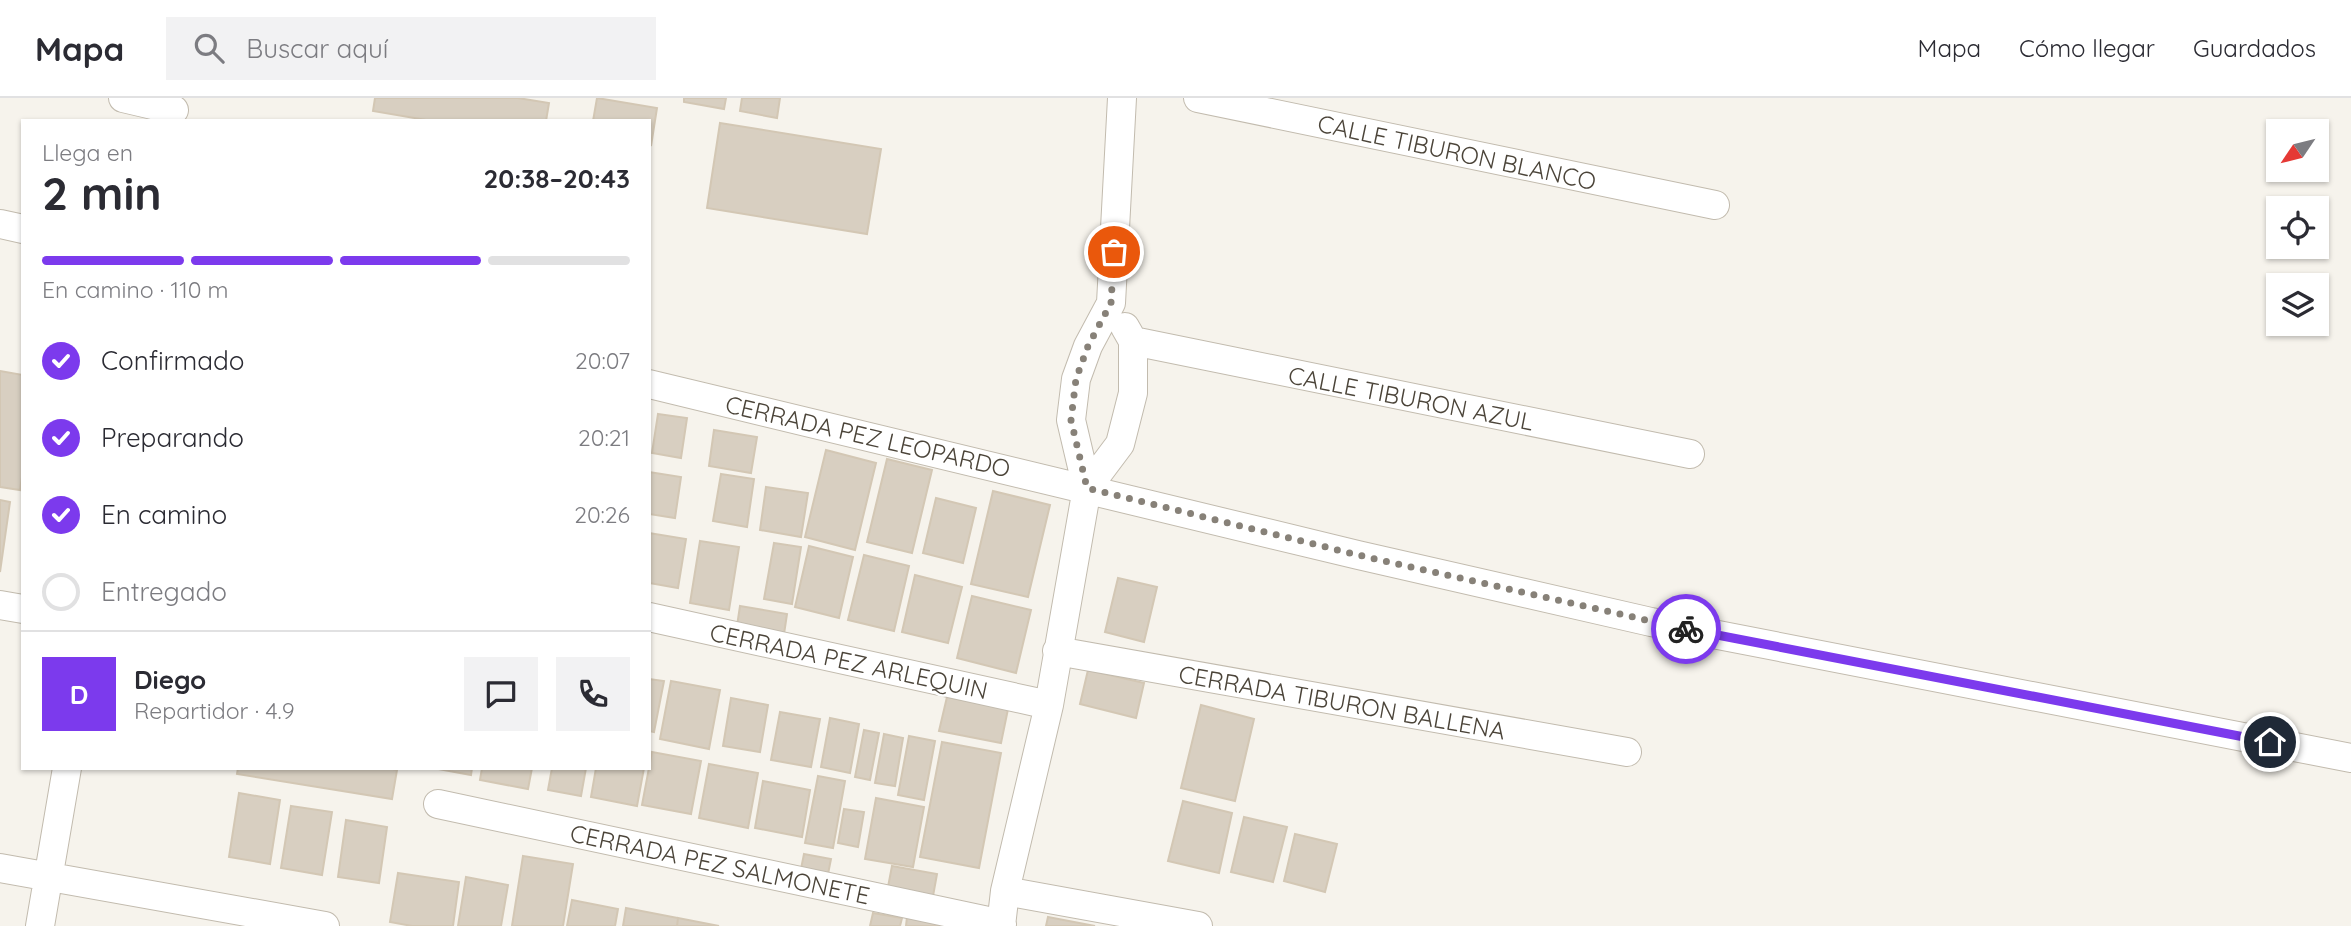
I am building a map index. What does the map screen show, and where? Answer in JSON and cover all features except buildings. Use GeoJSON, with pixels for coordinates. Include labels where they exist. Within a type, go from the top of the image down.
{"type":"FeatureCollection","features":[{"type":"Feature","properties":{"kind":"street"},"geometry":{"type":"LineString","coordinates":[[123,98],[175,110]]}},
{"type":"Feature","properties":{"kind":"street"},"geometry":{"type":"LineString","coordinates":[[1001,925],[1005,891],[1049,705],[1087,488],[1071,420],[1076,379],[1088,346],[1111,303],[1122,98]]}},
{"type":"Feature","properties":{"kind":"street","name":"CALLE TIBURON BLANCO"},"geometry":{"type":"LineString","coordinates":[[1198,98],[1715,205]]}},
{"type":"Feature","properties":{"kind":"street"},"geometry":{"type":"LineString","coordinates":[[0,224],[21,229]]}},
{"type":"Feature","properties":{"kind":"street"},"geometry":{"type":"LineString","coordinates":[[1087,488],[1120,444],[1133,393],[1133,341],[1111,303]]}},
{"type":"Feature","properties":{"kind":"street","name":"CALLE TIBURON AZUL"},"geometry":{"type":"LineString","coordinates":[[1133,341],[1690,454]]}},
{"type":"Feature","properties":{"kind":"street","name":"CERRADA PEZ LEOPARDO"},"geometry":{"type":"LineString","coordinates":[[651,384],[1358,555],[1651,622],[2351,758]]}},
{"type":"Feature","properties":{"kind":"street"},"geometry":{"type":"LineString","coordinates":[[0,605],[21,609]]}},
{"type":"Feature","properties":{"kind":"street","name":"CERRADA PEZ ARLEQUIN"},"geometry":{"type":"LineString","coordinates":[[651,617],[1049,705]]}},
{"type":"Feature","properties":{"kind":"street","name":"CERRADA TIBURON BALLENA"},"geometry":{"type":"LineString","coordinates":[[1057,651],[1627,752]]}},
{"type":"Feature","properties":{"kind":"street"},"geometry":{"type":"LineString","coordinates":[[40,926],[67,770]]}},
{"type":"Feature","properties":{"kind":"street","name":"CERRADA PEZ SALMONETE"},"geometry":{"type":"LineString","coordinates":[[438,804],[1001,925]]}},
{"type":"Feature","properties":{"kind":"street"},"geometry":{"type":"LineString","coordinates":[[0,867],[325,926]]}},
{"type":"Feature","properties":{"kind":"street"},"geometry":{"type":"LineString","coordinates":[[1005,891],[1198,926]]}},
{"type":"Feature","properties":{"kind":"way so far"},"geometry":{"type":"LineString","coordinates":[[1114,252],[1111,303],[1088,346],[1076,379],[1071,420],[1087,488],[1358,555],[1686,629]]}},
{"type":"Feature","properties":{"kind":"route"},"geometry":{"type":"LineString","coordinates":[[1686,629],[2270,742]]}}]}
